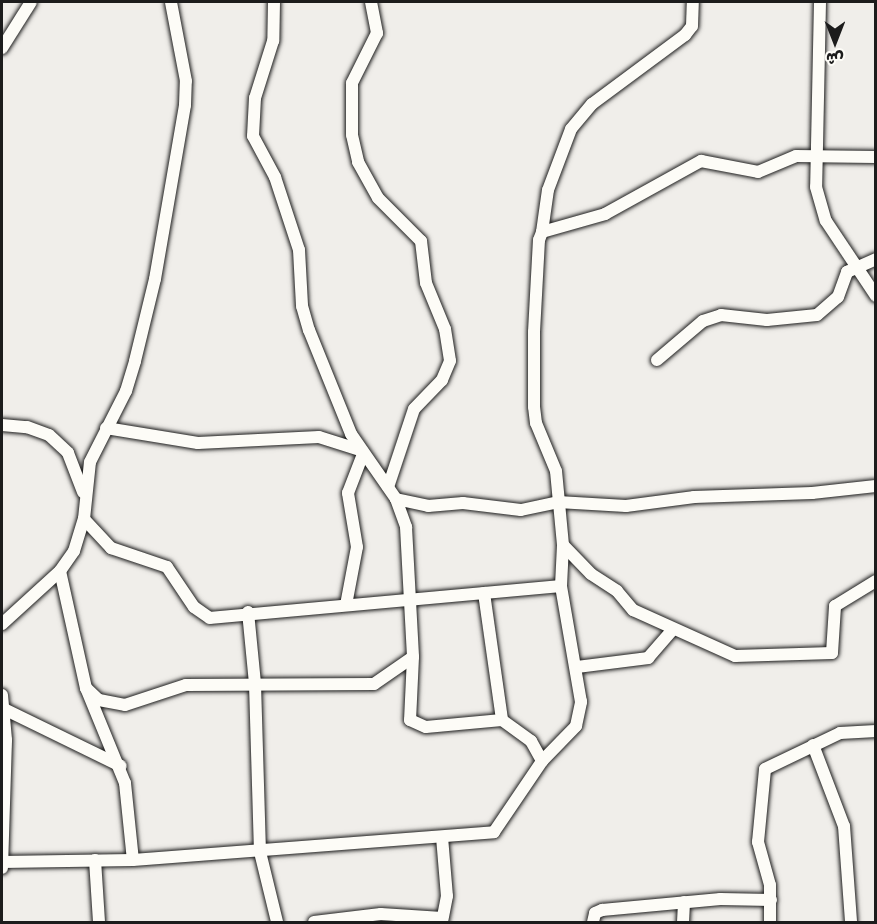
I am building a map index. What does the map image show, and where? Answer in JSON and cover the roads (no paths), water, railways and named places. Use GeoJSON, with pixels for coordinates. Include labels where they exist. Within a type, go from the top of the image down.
{"type":"FeatureCollection","features":[{"type":"Feature","properties":{"kind":"street"},"geometry":{"type":"LineString","coordinates":[[2,48],[31,2]]}},
{"type":"Feature","properties":{"kind":"street"},"geometry":{"type":"LineString","coordinates":[[2,624],[60,571],[74,551],[84,519],[90,462],[126,391],[135,361],[178,160],[186,81],[171,2]]}},
{"type":"Feature","properties":{"kind":"street"},"geometry":{"type":"LineString","coordinates":[[274,2],[273,41],[255,98],[253,136],[275,177],[300,250],[305,319],[362,452],[396,499],[408,542],[413,657],[408,714],[416,725],[502,720],[531,741],[542,760]]}},
{"type":"Feature","properties":{"kind":"street"},"geometry":{"type":"LineString","coordinates":[[371,2],[377,33],[352,83],[352,135],[358,162],[378,198],[421,241],[426,283],[445,328],[450,360],[442,380],[414,409],[388,487]]}},
{"type":"Feature","properties":{"kind":"street"},"geometry":{"type":"LineString","coordinates":[[2,862],[133,860],[260,852],[494,832],[542,760],[568,736],[580,717],[577,667],[561,586],[563,545],[554,460],[536,423],[534,407],[538,240],[542,231],[548,190],[571,129],[592,104],[685,35],[692,26],[693,2]]}},
{"type":"Feature","properties":{"kind":"street"},"geometry":{"type":"LineString","coordinates":[[820,2],[816,156],[819,204],[833,234],[876,296]]}},
{"type":"Feature","properties":{"kind":"street"},"geometry":{"type":"LineString","coordinates":[[542,231],[605,214],[692,163],[701,161],[758,172],[796,156],[876,157]]}},
{"type":"Feature","properties":{"kind":"street"},"geometry":{"type":"LineString","coordinates":[[657,360],[703,321],[721,315],[766,320],[817,315],[837,297],[847,272],[855,265],[876,259]]}},
{"type":"Feature","properties":{"kind":"street"},"geometry":{"type":"LineString","coordinates":[[2,425],[27,427],[49,435],[68,453],[85,499]]}},
{"type":"Feature","properties":{"kind":"street"},"geometry":{"type":"LineString","coordinates":[[106,428],[198,443],[319,437],[362,452]]}},
{"type":"Feature","properties":{"kind":"street"},"geometry":{"type":"LineString","coordinates":[[346,605],[357,547],[348,493],[362,452]]}},
{"type":"Feature","properties":{"kind":"street"},"geometry":{"type":"LineString","coordinates":[[396,499],[428,507],[463,503],[521,510],[558,502],[626,506],[694,497],[812,493],[876,486]]}},
{"type":"Feature","properties":{"kind":"street"},"geometry":{"type":"LineString","coordinates":[[84,519],[111,548],[167,567],[202,615],[221,618],[248,612],[561,586]]}},
{"type":"Feature","properties":{"kind":"street"},"geometry":{"type":"LineString","coordinates":[[563,545],[591,574],[617,591],[633,610],[735,656],[827,655],[834,647],[835,606],[876,580]]}},
{"type":"Feature","properties":{"kind":"street"},"geometry":{"type":"LineString","coordinates":[[60,571],[86,688],[121,766],[133,860]]}},
{"type":"Feature","properties":{"kind":"street"},"geometry":{"type":"LineString","coordinates":[[484,593],[502,720]]}},
{"type":"Feature","properties":{"kind":"street"},"geometry":{"type":"LineString","coordinates":[[248,612],[255,684],[260,852],[277,922]]}},
{"type":"Feature","properties":{"kind":"street"},"geometry":{"type":"LineString","coordinates":[[577,667],[648,658],[673,629]]}},
{"type":"Feature","properties":{"kind":"street"},"geometry":{"type":"LineString","coordinates":[[86,688],[99,700],[125,705],[186,685],[374,684],[413,657]]}},
{"type":"Feature","properties":{"kind":"street"},"geometry":{"type":"LineString","coordinates":[[2,695],[4,741],[2,869]]}},
{"type":"Feature","properties":{"kind":"street"},"geometry":{"type":"LineString","coordinates":[[3,710],[121,766]]}},
{"type":"Feature","properties":{"kind":"street"},"geometry":{"type":"LineString","coordinates":[[771,922],[771,900],[758,842],[762,776],[772,763],[840,733],[876,731]]}},
{"type":"Feature","properties":{"kind":"street"},"geometry":{"type":"LineString","coordinates":[[813,745],[844,826],[851,922]]}},
{"type":"Feature","properties":{"kind":"street"},"geometry":{"type":"LineString","coordinates":[[314,922],[381,914],[442,920],[447,896],[442,837]]}},
{"type":"Feature","properties":{"kind":"street"},"geometry":{"type":"LineString","coordinates":[[95,860],[99,922]]}},
{"type":"Feature","properties":{"kind":"street"},"geometry":{"type":"LineString","coordinates":[[593,922],[595,913],[602,910],[684,902],[771,900]]}},
{"type":"Feature","properties":{"kind":"street"},"geometry":{"type":"LineString","coordinates":[[683,922],[684,902]]}}]}
